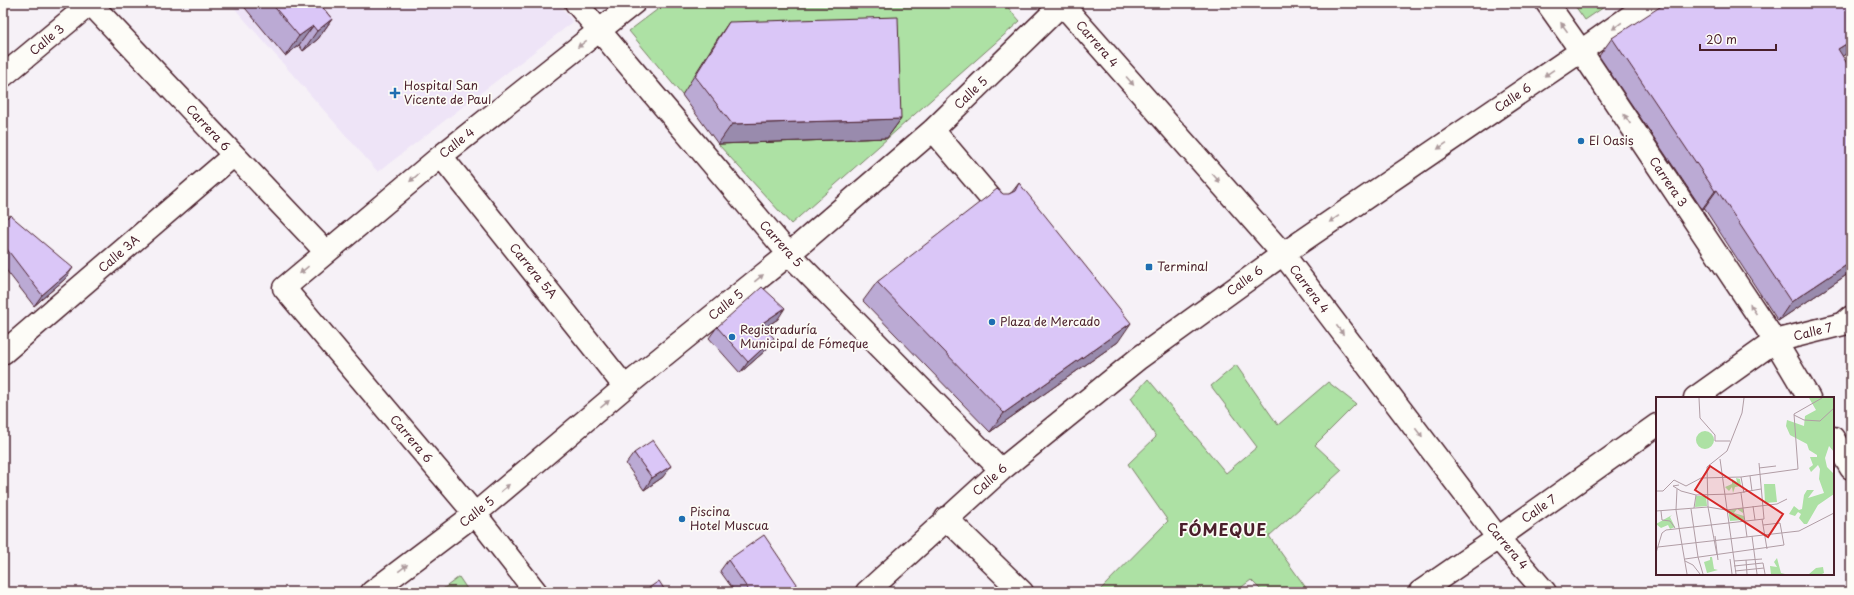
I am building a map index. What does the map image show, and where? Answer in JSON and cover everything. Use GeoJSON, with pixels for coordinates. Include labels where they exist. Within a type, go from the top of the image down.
{"type":"FeatureCollection","features":[{"type":"Feature","properties":{"kind":"street","name":"Calle 3"},"geometry":{"type":"LineString","coordinates":[[3,76],[90,3]]}},
{"type":"Feature","properties":{"kind":"street","name":"Carrera 6"},"geometry":{"type":"LineString","coordinates":[[90,3],[326,252]]}},
{"type":"Feature","properties":{"kind":"street","name":"Carrera 5"},"geometry":{"type":"LineString","coordinates":[[576,3],[788,254],[1001,470]]}},
{"type":"Feature","properties":{"kind":"street","name":"Calle 4"},"geometry":{"type":"LineString","coordinates":[[284,288],[441,156],[634,3]]}},
{"type":"Feature","properties":{"kind":"street","name":"Calle 5"},"geometry":{"type":"LineString","coordinates":[[372,592],[475,514],[625,387],[788,254],[933,130],[1061,3]]}},
{"type":"Feature","properties":{"kind":"street","name":"Carrera 4"},"geometry":{"type":"LineString","coordinates":[[1061,3],[1283,254],[1498,538],[1546,592]]}},
{"type":"Feature","properties":{"kind":"street","name":"Carrera 3"},"geometry":{"type":"LineString","coordinates":[[1547,3],[1582,51],[1775,341],[1808,397]]}},
{"type":"Feature","properties":{"kind":"street","name":"Calle 6"},"geometry":{"type":"LineString","coordinates":[[867,592],[946,518],[1001,470],[1139,358],[1283,254],[1582,51],[1649,3]]}},
{"type":"Feature","properties":{"kind":"street"},"geometry":{"type":"LineString","coordinates":[[933,130],[993,201]]}},
{"type":"Feature","properties":{"kind":"street","name":"Calle 3A"},"geometry":{"type":"LineString","coordinates":[[3,353],[234,155]]}},
{"type":"Feature","properties":{"kind":"street","name":"Carrera 5A"},"geometry":{"type":"LineString","coordinates":[[441,156],[625,387]]}},
{"type":"Feature","properties":{"kind":"street","name":"Carrera 6"},"geometry":{"type":"LineString","coordinates":[[284,288],[475,514],[536,592]]}},
{"type":"Feature","properties":{"kind":"street","name":"Calle 7"},"geometry":{"type":"LineString","coordinates":[[1696,397],[1775,341],[1843,324],[1851,318]]}},
{"type":"Feature","properties":{"kind":"street","name":"Calle 7"},"geometry":{"type":"LineString","coordinates":[[1420,592],[1656,426]]}},
{"type":"Feature","properties":{"kind":"street"},"geometry":{"type":"LineString","coordinates":[[1834,440],[1851,468]]}},
{"type":"Feature","properties":{"kind":"street"},"geometry":{"type":"LineString","coordinates":[[946,518],[1022,592]]}},
{"type":"Feature","properties":{"kind":"shaded area","name":"Hospital San Vicente de Paul"},"geometry":{"type":"Polygon","coordinates":[[[230,3],[558,3],[573,22],[378,172],[230,3]]]}},
{"type":"Feature","properties":{"kind":"green space"},"geometry":{"type":"Polygon","coordinates":[[[666,3],[1004,3],[1020,21],[791,224],[718,144],[887,138],[682,95],[629,31],[666,3]]]}},
{"type":"Feature","properties":{"kind":"green space"},"geometry":{"type":"Polygon","coordinates":[[[1573,3],[1610,3],[1585,20],[1573,3]]]}},
{"type":"Feature","properties":{"kind":"green space"},"geometry":{"type":"Polygon","coordinates":[[[1236,365],[1278,425],[1328,382],[1356,404],[1315,445],[1342,470],[1269,536],[1309,592],[1263,592],[1251,580],[1235,592],[1098,592],[1168,521],[1128,464],[1156,437],[1131,398],[1148,379],[1226,473],[1257,447],[1211,386],[1236,365]]]}},
{"type":"Feature","properties":{"kind":"green space"},"geometry":{"type":"Polygon","coordinates":[[[459,577],[469,592],[439,592],[459,577]]]}},
{"type":"Feature","properties":{"kind":"building"},"geometry":{"type":"Polygon","coordinates":[[[271,3],[319,3],[332,19],[317,31],[313,26],[299,36],[271,3]]]}},
{"type":"Feature","properties":{"kind":"building"},"geometry":{"type":"Polygon","coordinates":[[[1666,3],[1851,3],[1851,41],[1838,49],[1851,70],[1851,262],[1791,302],[1717,190],[1715,191],[1612,38],[1666,3]]]}},
{"type":"Feature","properties":{"kind":"building"},"geometry":{"type":"Polygon","coordinates":[[[898,17],[901,119],[732,124],[695,76],[729,22],[898,17]]]}},
{"type":"Feature","properties":{"kind":"building","name":"Plaza de Mercado"},"geometry":{"type":"Polygon","coordinates":[[[1019,183],[1131,323],[1004,413],[877,282],[997,189],[1003,194],[1009,194],[1015,191],[1019,183]]]}},
{"type":"Feature","properties":{"kind":"building"},"geometry":{"type":"Polygon","coordinates":[[[10,215],[73,268],[42,295],[3,244],[3,221],[10,215]]]}},
{"type":"Feature","properties":{"kind":"building","name":"Registraduría Municipal de Fómeque"},"geometry":{"type":"Polygon","coordinates":[[[762,287],[785,308],[761,324],[774,338],[748,362],[717,327],[762,287]]]}},
{"type":"Feature","properties":{"kind":"building"},"geometry":{"type":"Polygon","coordinates":[[[653,440],[671,466],[652,478],[634,453],[653,440]]]}},
{"type":"Feature","properties":{"kind":"building"},"geometry":{"type":"Polygon","coordinates":[[[764,535],[797,584],[785,592],[750,592],[728,560],[764,535]]]}},
{"type":"Feature","properties":{"kind":"building"},"geometry":{"type":"Polygon","coordinates":[[[659,581],[666,592],[643,592],[659,581]]]}},
{"type":"Feature","properties":{"kind":"place","name":"Hospital San Vicente de Paul"},"geometry":{"type":"Point","coordinates":[395,93]}},
{"type":"Feature","properties":{"kind":"place","name":"El Oasis"},"geometry":{"type":"Point","coordinates":[1581,141]}},
{"type":"Feature","properties":{"kind":"place","name":"Terminal"},"geometry":{"type":"Point","coordinates":[1149,267]}},
{"type":"Feature","properties":{"kind":"place","name":"Plaza de Mercado"},"geometry":{"type":"Point","coordinates":[992,322]}},
{"type":"Feature","properties":{"kind":"place","name":"Registraduría Municipal de Fómeque"},"geometry":{"type":"Point","coordinates":[732,337]}},
{"type":"Feature","properties":{"kind":"place","name":"Piscina Hotel Muscua"},"geometry":{"type":"Point","coordinates":[682,519]}},
{"type":"Feature","properties":{"kind":"district","name":"FÓMEQUE"},"geometry":{"type":"Point","coordinates":[1223,530]}}]}
